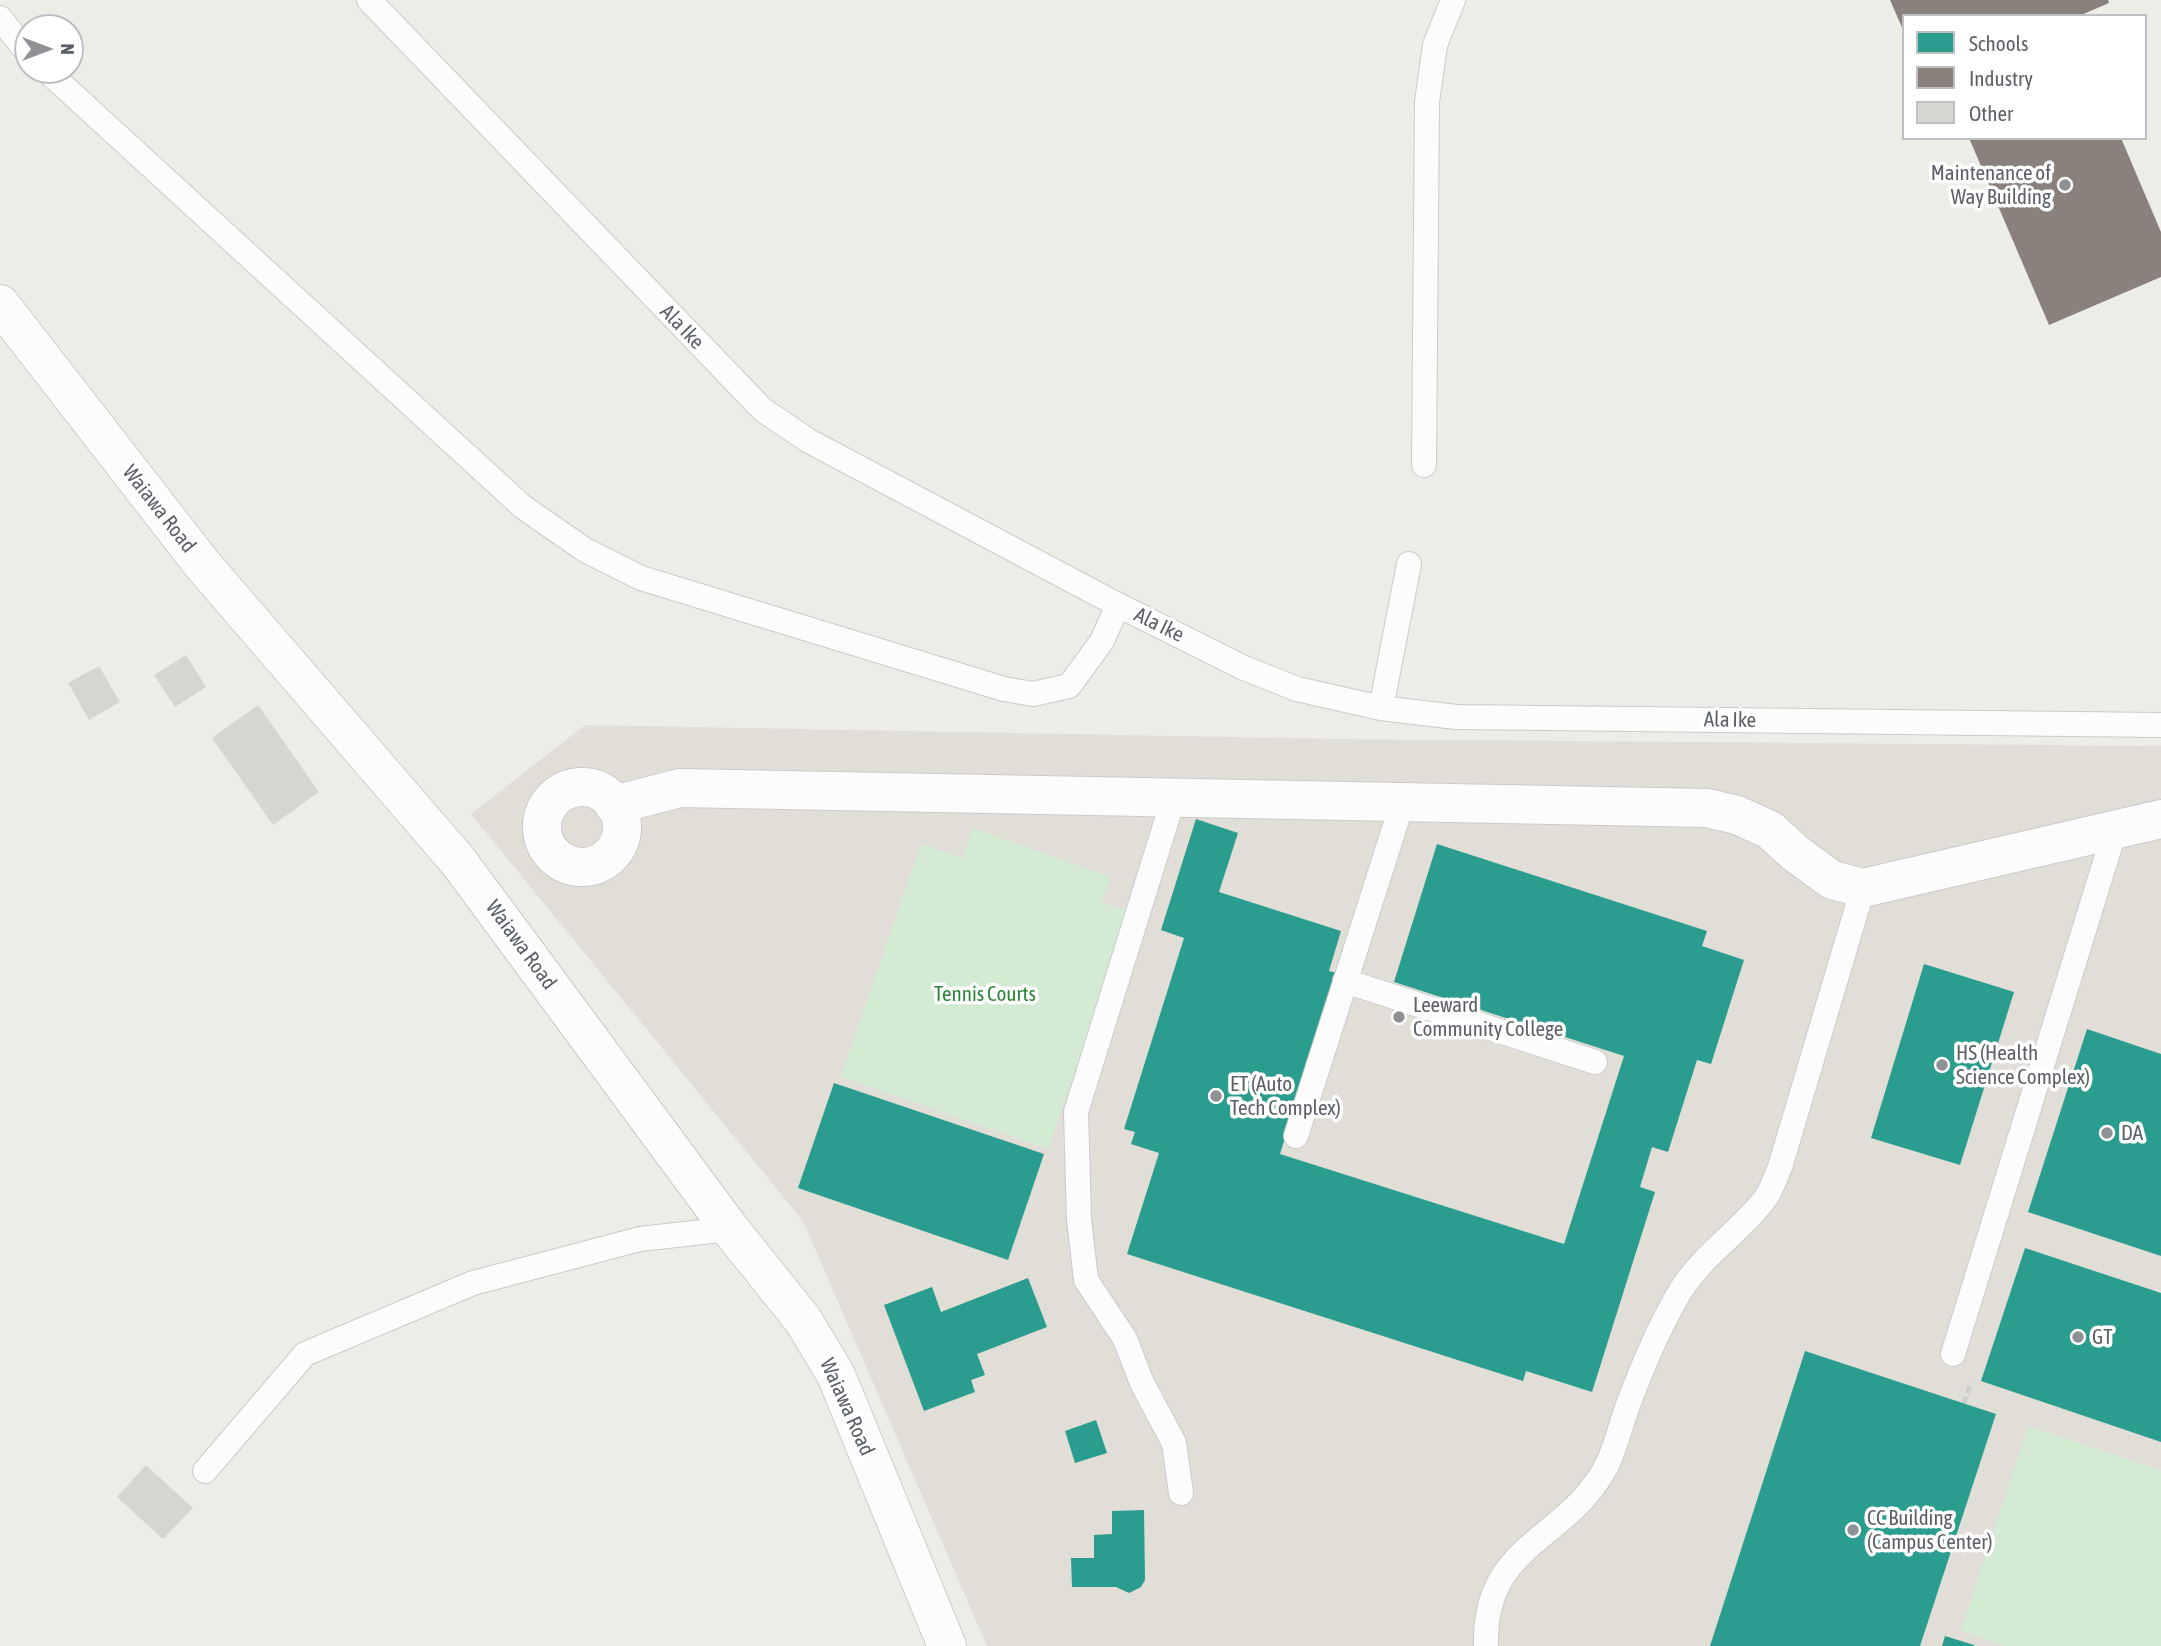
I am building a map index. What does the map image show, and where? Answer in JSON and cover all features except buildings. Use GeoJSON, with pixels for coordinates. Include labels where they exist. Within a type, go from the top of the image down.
{"type":"FeatureCollection","features":[{"type":"Feature","properties":{"kind":"street","name":"Waiawa Road"},"geometry":{"type":"LineString","coordinates":[[0,304],[202,564],[458,861],[730,1229],[803,1320],[836,1375],[947,1646]]}},
{"type":"Feature","properties":{"kind":"street"},"geometry":{"type":"LineString","coordinates":[[614,805],[680,788],[1173,800],[1707,808],[1737,815],[1770,830],[1795,853],[1832,880],[1863,888],[2161,819]]}},
{"type":"Feature","properties":{"kind":"lane","name":"Ala Ike"},"geometry":{"type":"LineString","coordinates":[[369,0],[763,410],[809,441],[1118,605],[1244,668],[1297,689],[1381,708],[1456,718],[2161,725]]}},
{"type":"Feature","properties":{"kind":"lane"},"geometry":{"type":"LineString","coordinates":[[1424,465],[1427,102],[1435,45],[1453,0]]}},
{"type":"Feature","properties":{"kind":"lane"},"geometry":{"type":"LineString","coordinates":[[0,18],[14,36]]}},
{"type":"Feature","properties":{"kind":"lane"},"geometry":{"type":"LineString","coordinates":[[61,84],[523,507],[585,550],[641,578],[1004,689],[1032,694],[1069,686],[1102,641],[1118,605]]}},
{"type":"Feature","properties":{"kind":"lane"},"geometry":{"type":"LineString","coordinates":[[1381,708],[1409,564]]}},
{"type":"Feature","properties":{"kind":"lane"},"geometry":{"type":"LineString","coordinates":[[1173,800],[1076,1112],[1079,1219],[1086,1280],[1125,1339],[1147,1392],[1174,1443],[1181,1493]]}},
{"type":"Feature","properties":{"kind":"lane"},"geometry":{"type":"LineString","coordinates":[[1296,1136],[1402,804]]}},
{"type":"Feature","properties":{"kind":"lane"},"geometry":{"type":"LineString","coordinates":[[1953,1354],[2115,830]]}},
{"type":"Feature","properties":{"kind":"lane"},"geometry":{"type":"LineString","coordinates":[[1486,1646],[1485,1617],[1501,1575],[1532,1542],[1574,1511],[1607,1465],[1657,1333],[1682,1288],[1708,1254],[1768,1195],[1780,1167],[1863,888]]}},
{"type":"Feature","properties":{"kind":"lane"},"geometry":{"type":"LineString","coordinates":[[1345,981],[1595,1062]]}},
{"type":"Feature","properties":{"kind":"lane"},"geometry":{"type":"LineString","coordinates":[[205,1471],[305,1354],[472,1283],[640,1239],[730,1229]]}},
{"type":"Feature","properties":{"kind":"shaded area","name":"Leeward Community College"},"geometry":{"type":"Polygon","coordinates":[[[585,725],[1338,739],[2161,746],[2161,1646],[987,1646],[803,1221],[471,814],[585,725]]]}},
{"type":"Feature","properties":{"kind":"green space","name":"Tennis Courts"},"geometry":{"type":"Polygon","coordinates":[[[973,828],[1110,877],[1102,902],[1130,912],[1048,1149],[841,1077],[921,844],[963,858],[973,828]]]}},
{"type":"Feature","properties":{"kind":"green space"},"geometry":{"type":"Polygon","coordinates":[[[2028,1426],[2161,1470],[2161,1646],[2006,1646],[1961,1631],[2028,1426]]]}},
{"type":"Feature","properties":{"kind":"place","name":"Maintenance of Way Building"},"geometry":{"type":"Point","coordinates":[2065,185]}},
{"type":"Feature","properties":{"kind":"place","name":"Leeward Community College"},"geometry":{"type":"Point","coordinates":[1399,1017]}},
{"type":"Feature","properties":{"kind":"place","name":"HS (Health Science Complex)"},"geometry":{"type":"Point","coordinates":[1942,1065]}},
{"type":"Feature","properties":{"kind":"place","name":"ET (Auto Tech Complex)"},"geometry":{"type":"Point","coordinates":[1216,1096]}},
{"type":"Feature","properties":{"kind":"place","name":"DA"},"geometry":{"type":"Point","coordinates":[2107,1133]}},
{"type":"Feature","properties":{"kind":"place","name":"GT"},"geometry":{"type":"Point","coordinates":[2078,1337]}},
{"type":"Feature","properties":{"kind":"place","name":"CC Building (Campus Center)"},"geometry":{"type":"Point","coordinates":[1853,1530]}}]}
